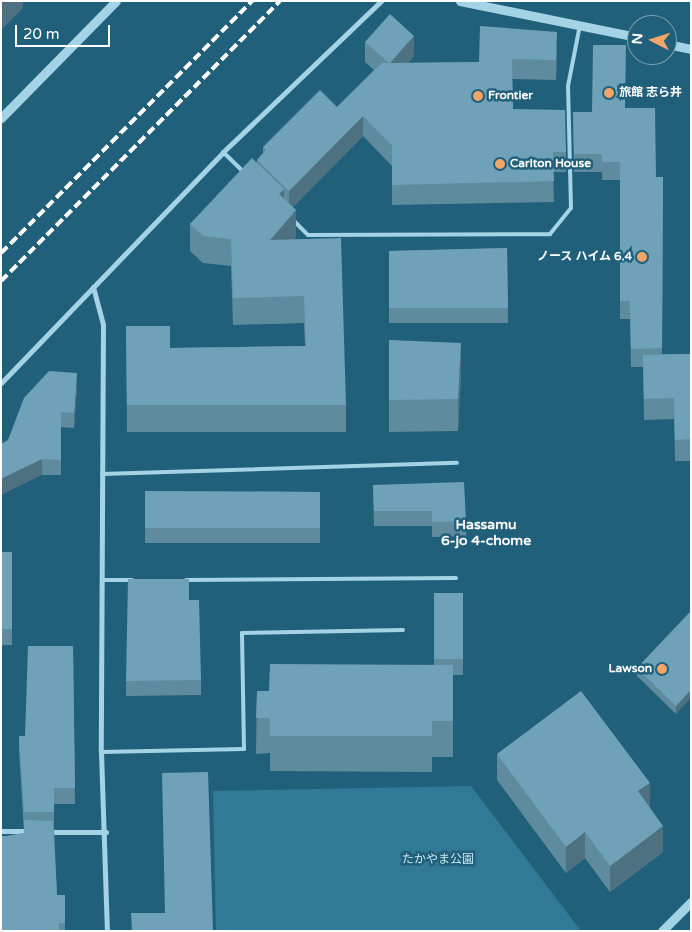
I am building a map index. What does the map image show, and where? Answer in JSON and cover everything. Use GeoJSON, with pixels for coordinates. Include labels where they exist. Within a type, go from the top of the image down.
{"type":"FeatureCollection","features":[{"type":"Feature","properties":{"kind":"street"},"geometry":{"type":"LineString","coordinates":[[1,118],[116,1]]}},
{"type":"Feature","properties":{"kind":"street"},"geometry":{"type":"LineString","coordinates":[[1,383],[223,152],[381,1]]}},
{"type":"Feature","properties":{"kind":"street"},"geometry":{"type":"LineString","coordinates":[[460,1],[627,36]]}},
{"type":"Feature","properties":{"kind":"street"},"geometry":{"type":"LineString","coordinates":[[677,46],[691,49]]}},
{"type":"Feature","properties":{"kind":"street"},"geometry":{"type":"LineString","coordinates":[[93,286],[103,324],[101,752],[106,832],[107,931]]}},
{"type":"Feature","properties":{"kind":"street"},"geometry":{"type":"LineString","coordinates":[[1,831],[106,832]]}},
{"type":"Feature","properties":{"kind":"street"},"geometry":{"type":"LineString","coordinates":[[662,931],[691,902]]}},
{"type":"Feature","properties":{"kind":"lane"},"geometry":{"type":"LineString","coordinates":[[288,215],[308,235],[550,234],[570,208],[568,86],[580,25]]}},
{"type":"Feature","properties":{"kind":"lane"},"geometry":{"type":"LineString","coordinates":[[223,152],[247,175]]}},
{"type":"Feature","properties":{"kind":"lane"},"geometry":{"type":"LineString","coordinates":[[102,474],[456,463]]}},
{"type":"Feature","properties":{"kind":"lane"},"geometry":{"type":"LineString","coordinates":[[180,580],[456,578]]}},
{"type":"Feature","properties":{"kind":"lane"},"geometry":{"type":"LineString","coordinates":[[102,580],[141,580]]}},
{"type":"Feature","properties":{"kind":"lane"},"geometry":{"type":"LineString","coordinates":[[101,752],[244,749],[242,633],[403,630]]}},
{"type":"Feature","properties":{"kind":"green space","name":"たかやま公園"},"geometry":{"type":"Polygon","coordinates":[[[471,786],[581,931],[216,931],[213,791],[471,786]]]}},
{"type":"Feature","properties":{"kind":"building"},"geometry":{"type":"Polygon","coordinates":[[[390,14],[414,36],[390,63],[479,62],[480,26],[557,32],[556,60],[512,59],[513,109],[565,110],[566,152],[553,152],[554,181],[392,185],[392,145],[363,116],[289,191],[257,160],[266,150],[263,147],[320,90],[337,107],[382,63],[389,63],[365,42],[390,14]]]}},
{"type":"Feature","properties":{"kind":"building"},"geometry":{"type":"Polygon","coordinates":[[[593,45],[626,45],[625,108],[655,108],[656,177],[663,177],[662,348],[631,349],[630,301],[620,301],[620,162],[602,162],[602,154],[574,154],[573,112],[592,112],[593,45]]]}},
{"type":"Feature","properties":{"kind":"building"},"geometry":{"type":"Polygon","coordinates":[[[252,158],[284,189],[279,194],[296,210],[270,240],[341,238],[346,405],[127,405],[126,326],[170,326],[170,348],[306,346],[304,296],[233,298],[231,239],[203,236],[190,224],[252,158]]]}},
{"type":"Feature","properties":{"kind":"building"},"geometry":{"type":"Polygon","coordinates":[[[507,248],[508,308],[389,308],[389,251],[507,248]]]}},
{"type":"Feature","properties":{"kind":"building"},"geometry":{"type":"Polygon","coordinates":[[[389,340],[461,343],[458,399],[389,400],[389,340]]]}},
{"type":"Feature","properties":{"kind":"building"},"geometry":{"type":"Polygon","coordinates":[[[691,354],[691,439],[675,440],[674,398],[644,399],[643,355],[691,354]]]}},
{"type":"Feature","properties":{"kind":"building"},"geometry":{"type":"Polygon","coordinates":[[[49,371],[77,373],[74,413],[61,412],[61,460],[42,459],[1,479],[1,444],[8,440],[24,398],[49,371]]]}},
{"type":"Feature","properties":{"kind":"building"},"geometry":{"type":"Polygon","coordinates":[[[464,482],[466,521],[432,522],[432,511],[374,511],[373,485],[464,482]]]}},
{"type":"Feature","properties":{"kind":"building"},"geometry":{"type":"Polygon","coordinates":[[[145,491],[320,492],[320,528],[145,528],[145,491]]]}},
{"type":"Feature","properties":{"kind":"building"},"geometry":{"type":"Polygon","coordinates":[[[1,552],[12,552],[12,629],[1,629],[1,552]]]}},
{"type":"Feature","properties":{"kind":"building"},"geometry":{"type":"Polygon","coordinates":[[[128,579],[189,579],[189,600],[199,600],[201,680],[126,681],[128,579]]]}},
{"type":"Feature","properties":{"kind":"building"},"geometry":{"type":"Polygon","coordinates":[[[434,593],[463,593],[463,659],[434,659],[434,593]]]}},
{"type":"Feature","properties":{"kind":"building"},"geometry":{"type":"Polygon","coordinates":[[[691,611],[691,690],[676,706],[637,668],[691,611]]]}},
{"type":"Feature","properties":{"kind":"building"},"geometry":{"type":"Polygon","coordinates":[[[28,646],[73,646],[75,788],[54,788],[54,812],[24,812],[19,736],[25,736],[28,646]]]}},
{"type":"Feature","properties":{"kind":"building"},"geometry":{"type":"Polygon","coordinates":[[[270,664],[453,665],[453,721],[432,721],[432,736],[270,736],[270,718],[256,718],[257,691],[269,691],[270,664]]]}},
{"type":"Feature","properties":{"kind":"building"},"geometry":{"type":"Polygon","coordinates":[[[581,691],[650,783],[638,791],[663,826],[610,866],[585,832],[566,847],[497,754],[581,691]]]}},
{"type":"Feature","properties":{"kind":"building"},"geometry":{"type":"Polygon","coordinates":[[[208,772],[213,931],[132,931],[131,913],[165,913],[162,773],[208,772]]]}},
{"type":"Feature","properties":{"kind":"building"},"geometry":{"type":"Polygon","coordinates":[[[24,820],[53,821],[57,895],[65,895],[65,923],[59,923],[59,931],[1,931],[1,836],[24,833],[24,820]]]}},
{"type":"Feature","properties":{"kind":"railway"},"geometry":{"type":"LineString","coordinates":[[1,253],[252,1]]}},
{"type":"Feature","properties":{"kind":"railway"},"geometry":{"type":"LineString","coordinates":[[1,281],[280,1]]}},
{"type":"Feature","properties":{"kind":"place","name":"旅館 志ら井"},"geometry":{"type":"Point","coordinates":[609,93]}},
{"type":"Feature","properties":{"kind":"place","name":"Frontier"},"geometry":{"type":"Point","coordinates":[478,96]}},
{"type":"Feature","properties":{"kind":"place","name":"Carlton House"},"geometry":{"type":"Point","coordinates":[500,164]}},
{"type":"Feature","properties":{"kind":"place","name":"ノース ハイム 6.4"},"geometry":{"type":"Point","coordinates":[642,257]}},
{"type":"Feature","properties":{"kind":"place","name":"Lawson"},"geometry":{"type":"Point","coordinates":[662,669]}},
{"type":"Feature","properties":{"kind":"district","name":"Hassamu 6-jo 4-chome"},"geometry":{"type":"Point","coordinates":[486,534]}}]}
